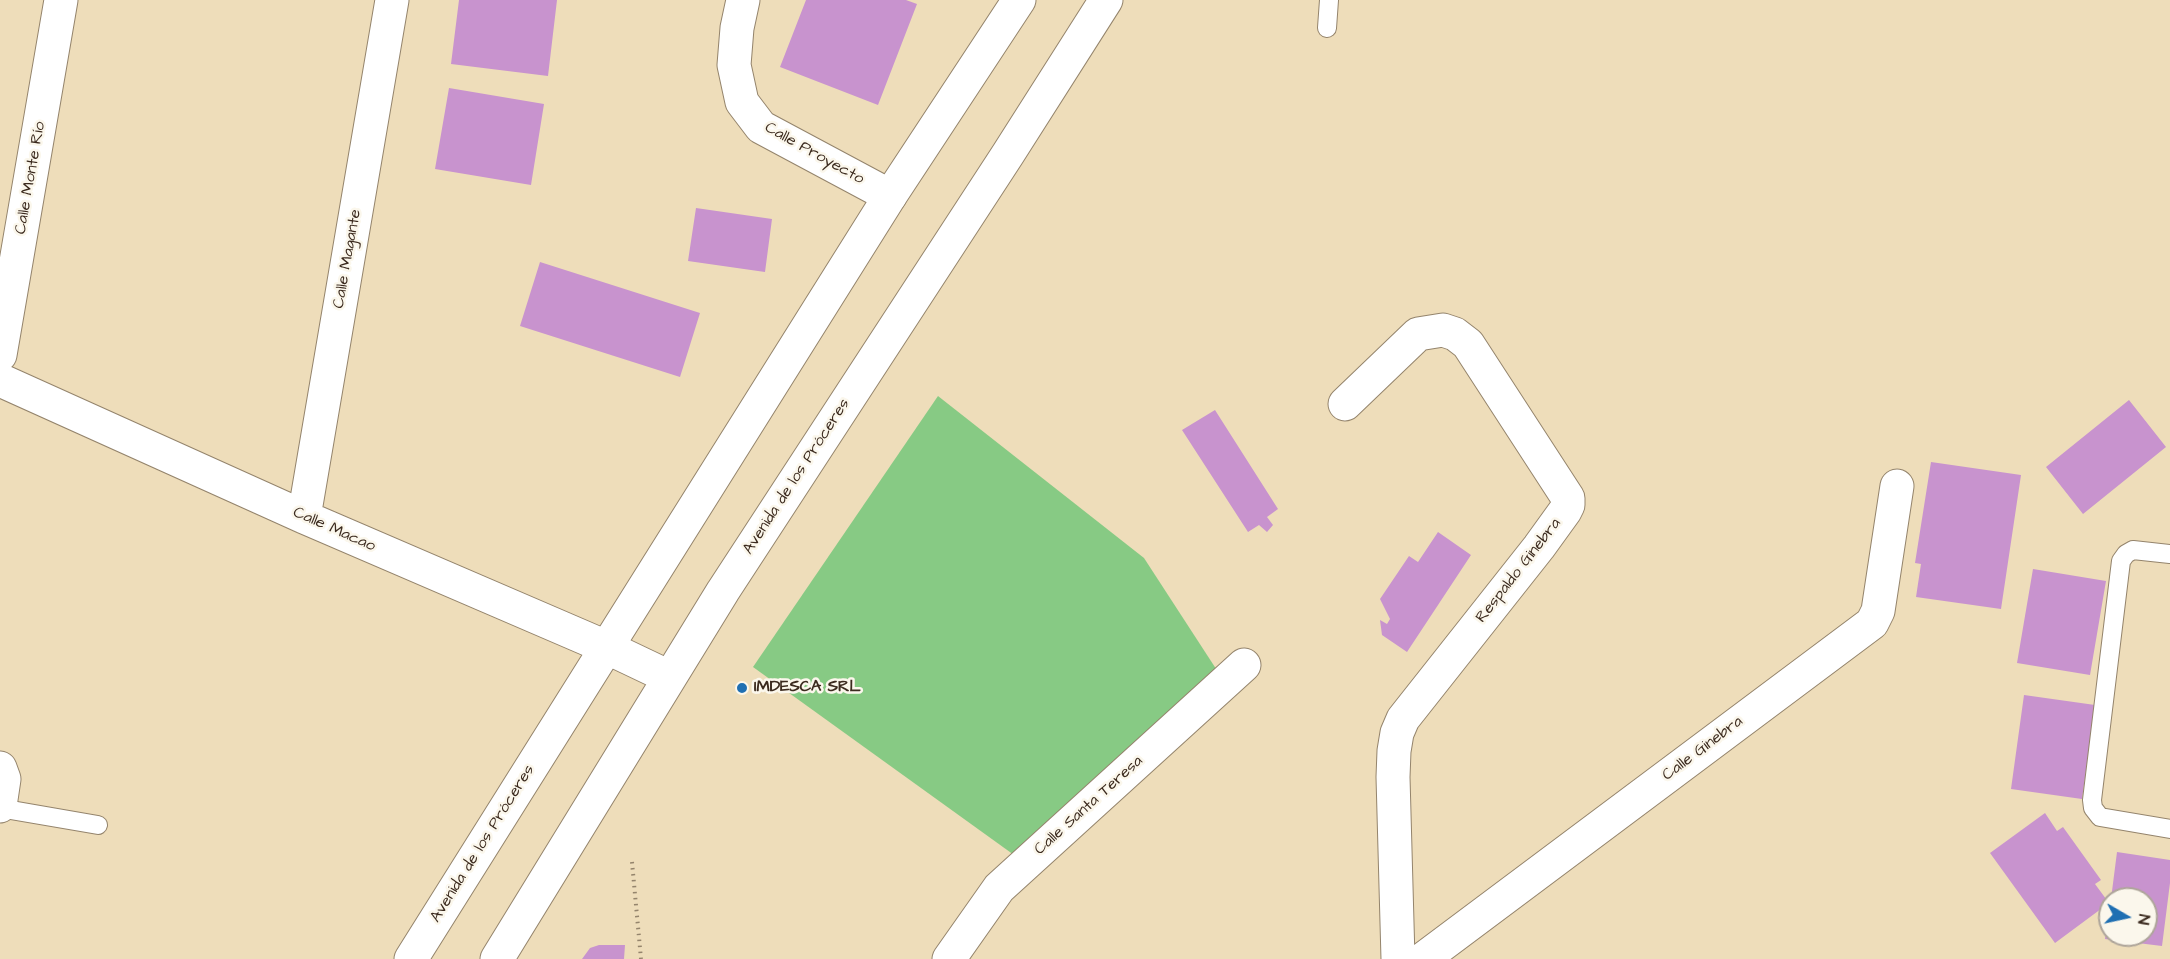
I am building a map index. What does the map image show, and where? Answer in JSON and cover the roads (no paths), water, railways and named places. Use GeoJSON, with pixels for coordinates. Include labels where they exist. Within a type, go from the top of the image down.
{"type":"FeatureCollection","features":[{"type":"Feature","properties":{"kind":"street","name":"Calle Monte Río"},"geometry":{"type":"LineString","coordinates":[[0,355],[61,0]]}},
{"type":"Feature","properties":{"kind":"street","name":"Calle Magante"},"geometry":{"type":"LineString","coordinates":[[304,517],[392,0]]}},
{"type":"Feature","properties":{"kind":"street","name":"Calle Proyecto"},"geometry":{"type":"LineString","coordinates":[[743,0],[737,28],[734,64],[742,102],[761,127],[890,196]]}},
{"type":"Feature","properties":{"kind":"street","name":"Avenida de los Próceres"},"geometry":{"type":"LineString","coordinates":[[411,959],[890,196],[1019,0]]}},
{"type":"Feature","properties":{"kind":"street","name":"Avenida de los Próceres"},"geometry":{"type":"LineString","coordinates":[[497,959],[723,591],[1106,0]]}},
{"type":"Feature","properties":{"kind":"street","name":"Respaldo Ginebra"},"geometry":{"type":"LineString","coordinates":[[1345,404],[1418,334],[1443,330],[1455,334],[1468,344],[1568,498],[1568,506],[1539,547],[1403,719],[1397,733],[1393,777],[1398,959]]}},
{"type":"Feature","properties":{"kind":"street","name":"Calle Macao"},"geometry":{"type":"LineString","coordinates":[[0,380],[304,517],[606,647],[669,677]]}},
{"type":"Feature","properties":{"kind":"street","name":"Calle Ginebra"},"geometry":{"type":"LineString","coordinates":[[1423,959],[1872,622],[1878,611],[1897,486]]}},
{"type":"Feature","properties":{"kind":"street","name":"Calle Santa Teresa"},"geometry":{"type":"LineString","coordinates":[[949,959],[999,888],[1244,665]]}},
{"type":"Feature","properties":{"kind":"street"},"geometry":{"type":"LineString","coordinates":[[0,768],[4,779],[0,807]]}},
{"type":"Feature","properties":{"kind":"lane"},"geometry":{"type":"LineString","coordinates":[[1327,28],[1329,0]]}},
{"type":"Feature","properties":{"kind":"lane"},"geometry":{"type":"LineString","coordinates":[[2170,554],[2133,550],[2121,561],[2091,800],[2100,818],[2170,829]]}},
{"type":"Feature","properties":{"kind":"lane"},"geometry":{"type":"LineString","coordinates":[[0,807],[98,825]]}},
{"type":"Feature","properties":{"kind":"place","name":"IMDESCA SRL"},"geometry":{"type":"Point","coordinates":[742,688]}}]}
